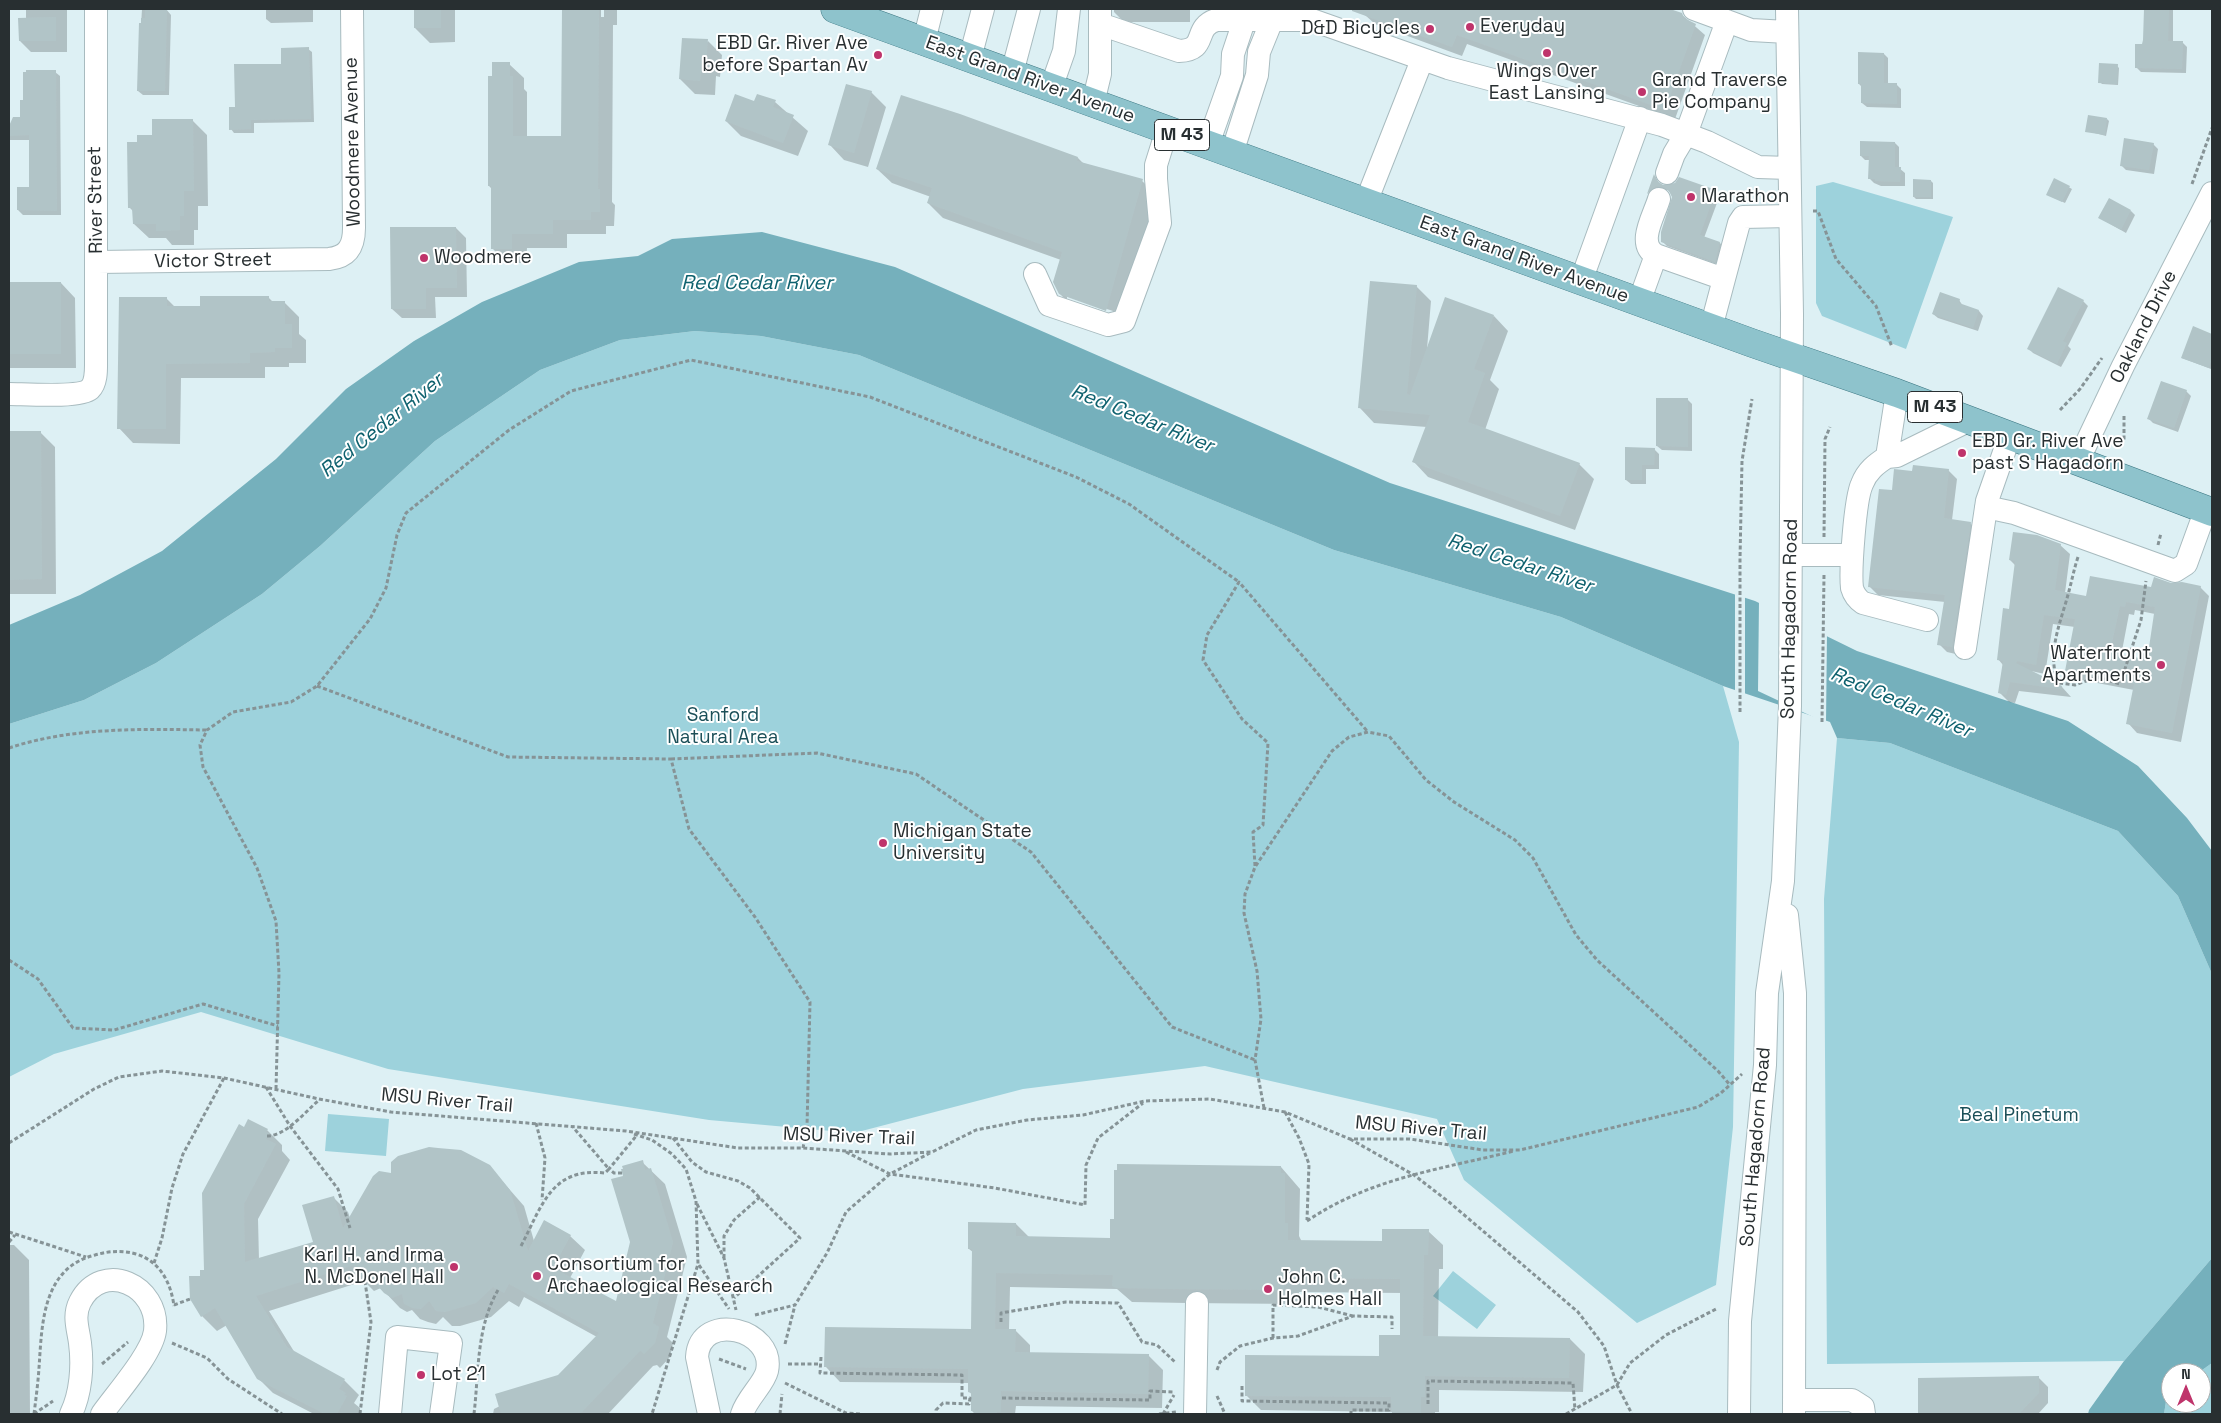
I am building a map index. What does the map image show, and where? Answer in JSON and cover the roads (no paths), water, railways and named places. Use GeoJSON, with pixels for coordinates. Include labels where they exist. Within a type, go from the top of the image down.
{"type":"FeatureCollection","features":[{"type":"Feature","properties":{"kind":"main road","name":"East Grand River Avenue"},"geometry":{"type":"LineString","coordinates":[[838,9],[1581,281],[1897,393],[2209,511]]}},
{"type":"Feature","properties":{"kind":"street","name":"River Street"},"geometry":{"type":"LineString","coordinates":[[9,394],[67,394],[90,389],[94,382],[97,262],[96,9]]}},
{"type":"Feature","properties":{"kind":"street","name":"Woodmere Avenue"},"geometry":{"type":"LineString","coordinates":[[329,259],[339,258],[348,253],[354,241],[352,9]]}},
{"type":"Feature","properties":{"kind":"street"},"geometry":{"type":"LineString","coordinates":[[924,41],[932,9]]}},
{"type":"Feature","properties":{"kind":"street"},"geometry":{"type":"LineString","coordinates":[[970,58],[983,9]]}},
{"type":"Feature","properties":{"kind":"street"},"geometry":{"type":"LineString","coordinates":[[1012,73],[1029,9]]}},
{"type":"Feature","properties":{"kind":"street"},"geometry":{"type":"LineString","coordinates":[[1051,88],[1064,51],[1069,9]]}},
{"type":"Feature","properties":{"kind":"street"},"geometry":{"type":"LineString","coordinates":[[1694,9],[1751,30],[1787,32]]}},
{"type":"Feature","properties":{"kind":"street","name":"South Hagadorn Road"},"geometry":{"type":"LineString","coordinates":[[1739,1414],[1740,1321],[1765,1065],[1767,993],[1783,881],[1790,706],[1792,356],[1787,9]]}},
{"type":"Feature","properties":{"kind":"street"},"geometry":{"type":"LineString","coordinates":[[1093,103],[1100,74],[1100,16],[1179,51],[1190,51],[1197,46],[1203,29],[1208,23],[1216,20],[1312,20],[1448,68],[1640,118],[1686,134],[1758,167],[1790,168]]}},
{"type":"Feature","properties":{"kind":"street"},"geometry":{"type":"LineString","coordinates":[[1220,149],[1256,75],[1259,52],[1272,20]]}},
{"type":"Feature","properties":{"kind":"street"},"geometry":{"type":"LineString","coordinates":[[1220,149],[1232,76],[1233,54],[1244,21]]}},
{"type":"Feature","properties":{"kind":"street"},"geometry":{"type":"LineString","coordinates":[[1667,173],[1674,154],[1686,134],[1727,21]]}},
{"type":"Feature","properties":{"kind":"street"},"geometry":{"type":"LineString","coordinates":[[1366,202],[1422,60]]}},
{"type":"Feature","properties":{"kind":"street"},"geometry":{"type":"LineString","coordinates":[[1581,281],[1640,118]]}},
{"type":"Feature","properties":{"kind":"street"},"geometry":{"type":"LineString","coordinates":[[1036,274],[1049,305],[1108,325],[1124,320],[1160,223],[1156,165],[1167,130]]}},
{"type":"Feature","properties":{"kind":"street","name":"Oakland Drive"},"geometry":{"type":"LineString","coordinates":[[2078,461],[2123,366],[2212,193]]}},
{"type":"Feature","properties":{"kind":"street"},"geometry":{"type":"LineString","coordinates":[[1659,199],[1646,238],[1646,246],[1649,252],[1724,279]]}},
{"type":"Feature","properties":{"kind":"street"},"geometry":{"type":"LineString","coordinates":[[1711,328],[1739,223],[1743,217],[1790,216]]}},
{"type":"Feature","properties":{"kind":"street"},"geometry":{"type":"LineString","coordinates":[[1639,302],[1656,255]]}},
{"type":"Feature","properties":{"kind":"street","name":"Victor Street"},"geometry":{"type":"LineString","coordinates":[[97,262],[329,259]]}},
{"type":"Feature","properties":{"kind":"street"},"geometry":{"type":"LineString","coordinates":[[1887,457],[1897,393]]}},
{"type":"Feature","properties":{"kind":"street"},"geometry":{"type":"LineString","coordinates":[[1927,620],[1863,603],[1856,598],[1852,588],[1852,555],[1861,485],[1872,466],[1887,457],[1897,456],[1970,420]]}},
{"type":"Feature","properties":{"kind":"street"},"geometry":{"type":"LineString","coordinates":[[1965,648],[1986,507],[2010,435]]}},
{"type":"Feature","properties":{"kind":"street"},"geometry":{"type":"LineString","coordinates":[[1986,507],[2014,513],[2175,571],[2186,564],[2209,511]]}},
{"type":"Feature","properties":{"kind":"street"},"geometry":{"type":"LineString","coordinates":[[1791,555],[1852,555]]}},
{"type":"Feature","properties":{"kind":"street","name":"South Hagadorn Road"},"geometry":{"type":"LineString","coordinates":[[1783,881],[1795,993],[1794,1407]]}},
{"type":"Feature","properties":{"kind":"street"},"geometry":{"type":"LineString","coordinates":[[71,1414],[80,1383],[81,1360],[80,1342],[76,1325],[77,1311],[85,1295],[92,1288],[112,1281],[132,1284],[140,1290],[164,1317],[154,1331],[148,1351],[102,1414]]}},
{"type":"Feature","properties":{"kind":"street"},"geometry":{"type":"LineString","coordinates":[[1195,1414],[1197,1303]]}},
{"type":"Feature","properties":{"kind":"street"},"geometry":{"type":"LineString","coordinates":[[709,1414],[697,1350],[702,1339],[710,1333],[724,1330],[739,1331],[749,1335],[765,1351],[768,1360],[765,1376],[748,1401],[742,1414]]}},
{"type":"Feature","properties":{"kind":"street"},"geometry":{"type":"LineString","coordinates":[[390,1414],[398,1337],[451,1343],[441,1414]]}},
{"type":"Feature","properties":{"kind":"street"},"geometry":{"type":"LineString","coordinates":[[1794,1407],[1852,1400],[1863,1407],[1864,1414]]}},
{"type":"Feature","properties":{"kind":"water","name":"Red Cedar River"},"geometry":{"type":"Polygon","coordinates":[[[762,232],[895,267],[1390,483],[1755,601],[1857,651],[2068,721],[2138,766],[2187,818],[2212,851],[2212,974],[2178,896],[2118,831],[1890,743],[1837,738],[1830,722],[1723,686],[1561,617],[1334,550],[859,355],[761,336],[695,331],[620,340],[540,370],[435,441],[320,546],[262,594],[156,663],[84,700],[9,724],[9,625],[80,595],[162,551],[276,459],[346,389],[414,341],[482,302],[579,262],[638,256],[672,239],[762,232]]]}},
{"type":"Feature","properties":{"kind":"water"},"geometry":{"type":"Polygon","coordinates":[[[2212,1258],[2212,1363],[2161,1363],[2161,1413],[2164,1414],[2088,1414],[2124,1361],[2212,1258]]]}},
{"type":"Feature","properties":{"kind":"place","name":"Everyday"},"geometry":{"type":"Point","coordinates":[1470,27]}},
{"type":"Feature","properties":{"kind":"place","name":"D&D Bicycles"},"geometry":{"type":"Point","coordinates":[1430,29]}},
{"type":"Feature","properties":{"kind":"place","name":"Wings Over East Lansing"},"geometry":{"type":"Point","coordinates":[1547,53]}},
{"type":"Feature","properties":{"kind":"place","name":"EBD Gr. River Ave before Spartan Av"},"geometry":{"type":"Point","coordinates":[878,55]}},
{"type":"Feature","properties":{"kind":"place","name":"Grand Traverse Pie Company"},"geometry":{"type":"Point","coordinates":[1642,92]}},
{"type":"Feature","properties":{"kind":"place","name":"Marathon"},"geometry":{"type":"Point","coordinates":[1691,197]}},
{"type":"Feature","properties":{"kind":"place","name":"Woodmere"},"geometry":{"type":"Point","coordinates":[424,258]}},
{"type":"Feature","properties":{"kind":"place","name":"EBD Gr. River Ave past S Hagadorn"},"geometry":{"type":"Point","coordinates":[1962,453]}},
{"type":"Feature","properties":{"kind":"place","name":"Waterfront Apartments"},"geometry":{"type":"Point","coordinates":[2161,665]}},
{"type":"Feature","properties":{"kind":"place","name":"Michigan State University"},"geometry":{"type":"Point","coordinates":[883,843]}},
{"type":"Feature","properties":{"kind":"place","name":"Karl H. and Irma N. McDonel Hall"},"geometry":{"type":"Point","coordinates":[454,1267]}},
{"type":"Feature","properties":{"kind":"place","name":"Consortium for Archaeological Research"},"geometry":{"type":"Point","coordinates":[537,1276]}},
{"type":"Feature","properties":{"kind":"place","name":"John C. Holmes Hall"},"geometry":{"type":"Point","coordinates":[1268,1289]}},
{"type":"Feature","properties":{"kind":"place","name":"Lot 21"},"geometry":{"type":"Point","coordinates":[421,1375]}},
{"type":"Feature","properties":{"kind":"park label","name":"Sanford Natural Area"},"geometry":{"type":"Point","coordinates":[723,727]}},
{"type":"Feature","properties":{"kind":"park label","name":"Beal Pinetum"},"geometry":{"type":"Point","coordinates":[2019,1116]}}]}
